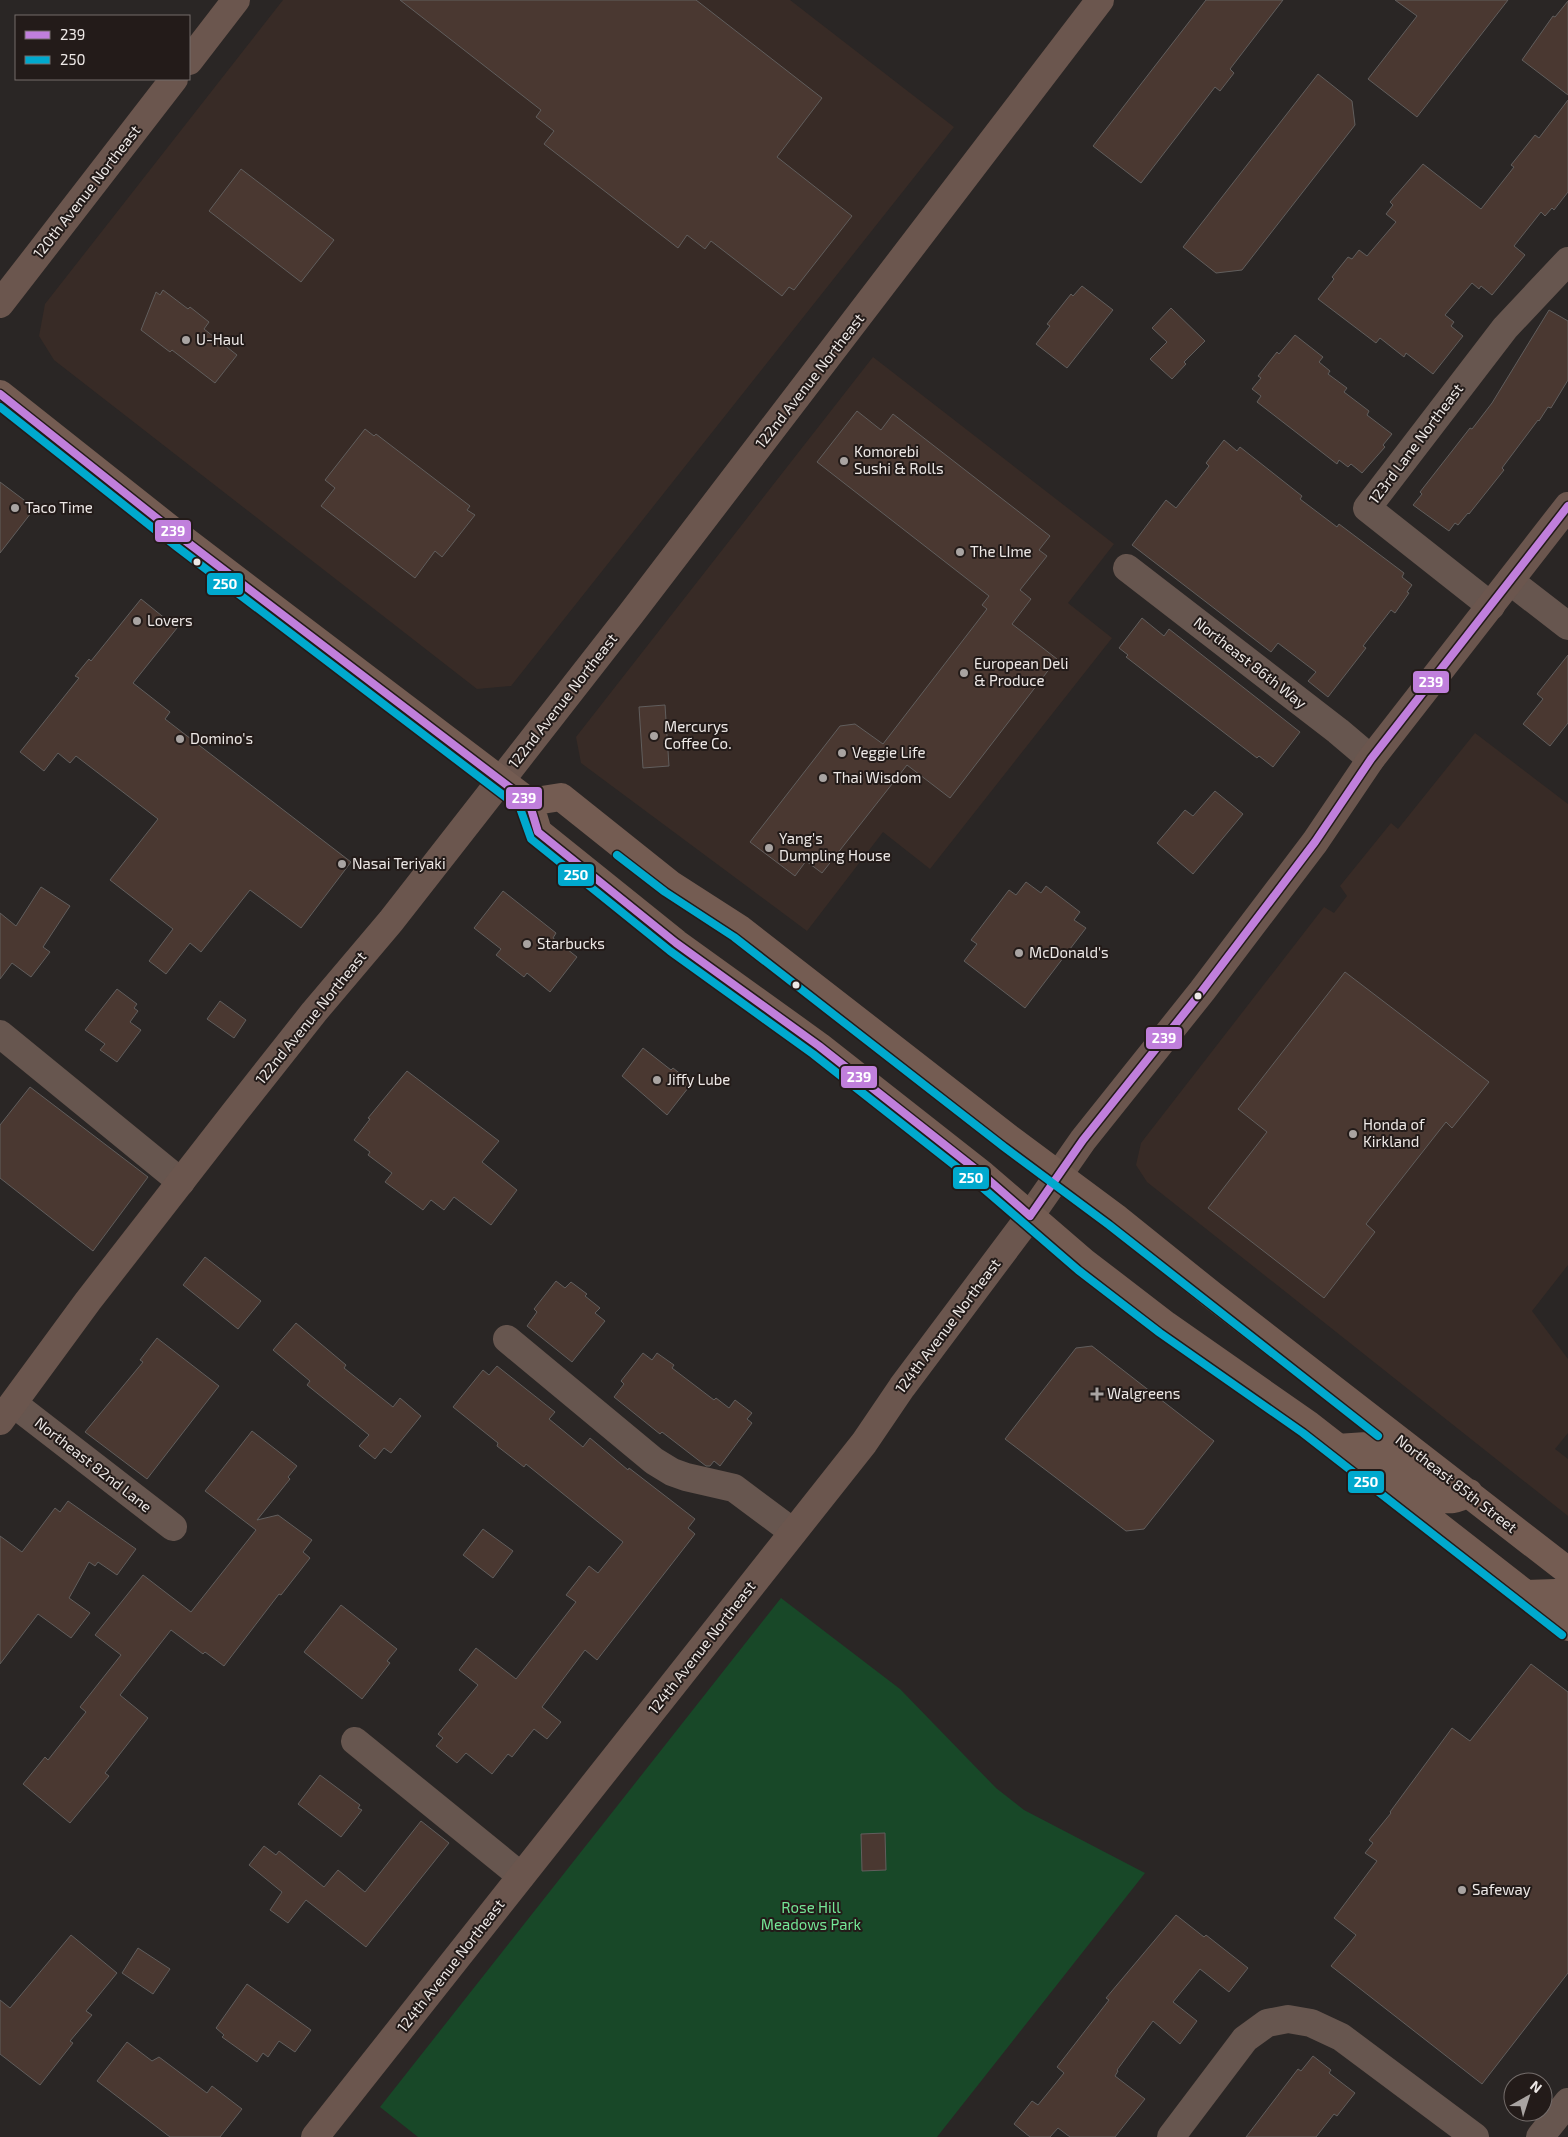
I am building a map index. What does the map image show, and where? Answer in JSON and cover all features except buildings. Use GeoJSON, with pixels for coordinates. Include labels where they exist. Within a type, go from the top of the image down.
{"type":"FeatureCollection","features":[{"type":"Feature","properties":{"kind":"main road"},"geometry":{"type":"LineString","coordinates":[[0,394],[183,539],[529,802],[538,832],[676,943],[819,1046],[982,1175],[1084,1262],[1166,1325],[1225,1365],[1337,1448],[1568,1627]]}},
{"type":"Feature","properties":{"kind":"main road","name":"Northeast 85th Street"},"geometry":{"type":"LineString","coordinates":[[529,802],[561,798],[670,884],[740,929],[1568,1571]]}},
{"type":"Feature","properties":{"kind":"main road"},"geometry":{"type":"LineString","coordinates":[[1337,1448],[1367,1446],[1372,1448],[1436,1497],[1457,1500],[1469,1493]]}},
{"type":"Feature","properties":{"kind":"main road"},"geometry":{"type":"LineString","coordinates":[[1526,1594],[1556,1593],[1568,1600]]}},
{"type":"Feature","properties":{"kind":"street"},"geometry":{"type":"LineString","coordinates":[[190,59],[236,0]]}},
{"type":"Feature","properties":{"kind":"street","name":"122nd Avenue Northeast"},"geometry":{"type":"LineString","coordinates":[[7,1412],[88,1301],[314,1012],[390,921],[501,781],[893,273],[1100,0]]}},
{"type":"Feature","properties":{"kind":"street","name":"120th Avenue Northeast"},"geometry":{"type":"LineString","coordinates":[[0,304],[173,80]]}},
{"type":"Feature","properties":{"kind":"street","name":"123rd Lane Northeast"},"geometry":{"type":"LineString","coordinates":[[1491,606],[1367,508],[1505,328],[1568,261]]}},
{"type":"Feature","properties":{"kind":"street","name":"124th Avenue Northeast"},"geometry":{"type":"LineString","coordinates":[[315,2137],[864,1442],[902,1387],[1030,1216],[1083,1140],[1202,990],[1315,842],[1371,759],[1568,506]]}},
{"type":"Feature","properties":{"kind":"street","name":"Northeast 86th Way"},"geometry":{"type":"LineString","coordinates":[[1127,568],[1330,725],[1371,759]]}},
{"type":"Feature","properties":{"kind":"street"},"geometry":{"type":"LineString","coordinates":[[1510,581],[1568,626]]}},
{"type":"Feature","properties":{"kind":"street"},"geometry":{"type":"LineString","coordinates":[[0,1034],[181,1182]]}},
{"type":"Feature","properties":{"kind":"street"},"geometry":{"type":"LineString","coordinates":[[507,1339],[654,1461],[672,1472],[686,1477],[734,1488],[793,1532]]}},
{"type":"Feature","properties":{"kind":"street","name":"Northeast 82nd Lane"},"geometry":{"type":"LineString","coordinates":[[7,1412],[173,1527]]}},
{"type":"Feature","properties":{"kind":"street"},"geometry":{"type":"LineString","coordinates":[[355,1741],[521,1876]]}},
{"type":"Feature","properties":{"kind":"street"},"geometry":{"type":"LineString","coordinates":[[1171,2137],[1244,2039],[1267,2023],[1288,2019],[1311,2023],[1341,2037],[1475,2137]]}},
{"type":"Feature","properties":{"kind":"street"},"geometry":{"type":"LineString","coordinates":[[1540,2137],[1568,2102]]}},
{"type":"Feature","properties":{"kind":"shaded area"},"geometry":{"type":"Polygon","coordinates":[[[283,0],[790,0],[954,127],[511,686],[477,689],[54,360],[39,336],[45,304],[283,0]]]}},
{"type":"Feature","properties":{"kind":"shaded area"},"geometry":{"type":"Polygon","coordinates":[[[873,357],[1114,544],[1068,603],[1112,638],[930,869],[883,832],[807,931],[581,763],[576,737],[873,357]]]}},
{"type":"Feature","properties":{"kind":"shaded area"},"geometry":{"type":"Polygon","coordinates":[[[1475,733],[1568,804],[1568,1265],[1532,1311],[1568,1359],[1568,1433],[1555,1449],[1568,1459],[1568,1516],[1147,1182],[1136,1165],[1141,1143],[1324,907],[1334,913],[1347,896],[1340,886],[1391,823],[1398,829],[1475,733]]]}},
{"type":"Feature","properties":{"kind":"green space","name":"Rose Hill Meadows Park"},"geometry":{"type":"Polygon","coordinates":[[[781,1598],[900,1689],[996,1788],[1024,1810],[1145,1873],[937,2137],[418,2137],[380,2107],[781,1598]]]}},
{"type":"Feature","properties":{"kind":"transit line","name":"239"},"geometry":{"type":"LineString","coordinates":[[0,394],[183,539],[529,802],[538,832],[676,943],[819,1046],[983,1175],[1030,1216]]}},
{"type":"Feature","properties":{"kind":"transit line","name":"250"},"geometry":{"type":"LineString","coordinates":[[0,407],[177,547],[520,808],[531,839],[670,951],[813,1054],[977,1183],[1078,1270],[1160,1333],[1303,1433],[1562,1635]]}},
{"type":"Feature","properties":{"kind":"transit line","name":"239"},"geometry":{"type":"LineString","coordinates":[[1030,1216],[1083,1140],[1202,991],[1315,842],[1371,759],[1568,506]]}},
{"type":"Feature","properties":{"kind":"transit line","name":"250"},"geometry":{"type":"LineString","coordinates":[[617,855],[665,892],[734,937],[1004,1147],[1109,1225],[1378,1436]]}},
{"type":"Feature","properties":{"kind":"place","name":"U-Haul"},"geometry":{"type":"Point","coordinates":[186,340]}},
{"type":"Feature","properties":{"kind":"place","name":"Komorebi Sushi & Rolls"},"geometry":{"type":"Point","coordinates":[844,461]}},
{"type":"Feature","properties":{"kind":"place","name":"Taco Time"},"geometry":{"type":"Point","coordinates":[15,508]}},
{"type":"Feature","properties":{"kind":"place","name":"The LIme"},"geometry":{"type":"Point","coordinates":[960,552]}},
{"type":"Feature","properties":{"kind":"place","name":"Lovers"},"geometry":{"type":"Point","coordinates":[137,621]}},
{"type":"Feature","properties":{"kind":"place","name":"European Deli & Produce"},"geometry":{"type":"Point","coordinates":[964,673]}},
{"type":"Feature","properties":{"kind":"place","name":"Mercurys Coffee Co."},"geometry":{"type":"Point","coordinates":[654,736]}},
{"type":"Feature","properties":{"kind":"place","name":"Domino's"},"geometry":{"type":"Point","coordinates":[180,739]}},
{"type":"Feature","properties":{"kind":"place","name":"Veggie Life"},"geometry":{"type":"Point","coordinates":[842,753]}},
{"type":"Feature","properties":{"kind":"place","name":"Thai Wisdom"},"geometry":{"type":"Point","coordinates":[823,778]}},
{"type":"Feature","properties":{"kind":"place","name":"Yang's Dumpling House"},"geometry":{"type":"Point","coordinates":[769,848]}},
{"type":"Feature","properties":{"kind":"place","name":"Nasai Teriyaki"},"geometry":{"type":"Point","coordinates":[342,864]}},
{"type":"Feature","properties":{"kind":"place","name":"Starbucks"},"geometry":{"type":"Point","coordinates":[527,944]}},
{"type":"Feature","properties":{"kind":"place","name":"McDonald's"},"geometry":{"type":"Point","coordinates":[1019,953]}},
{"type":"Feature","properties":{"kind":"place","name":"Jiffy Lube"},"geometry":{"type":"Point","coordinates":[657,1080]}},
{"type":"Feature","properties":{"kind":"place","name":"Honda of Kirkland"},"geometry":{"type":"Point","coordinates":[1353,1134]}},
{"type":"Feature","properties":{"kind":"place","name":"Walgreens"},"geometry":{"type":"Point","coordinates":[1097,1394]}},
{"type":"Feature","properties":{"kind":"place","name":"Safeway"},"geometry":{"type":"Point","coordinates":[1462,1890]}}]}
